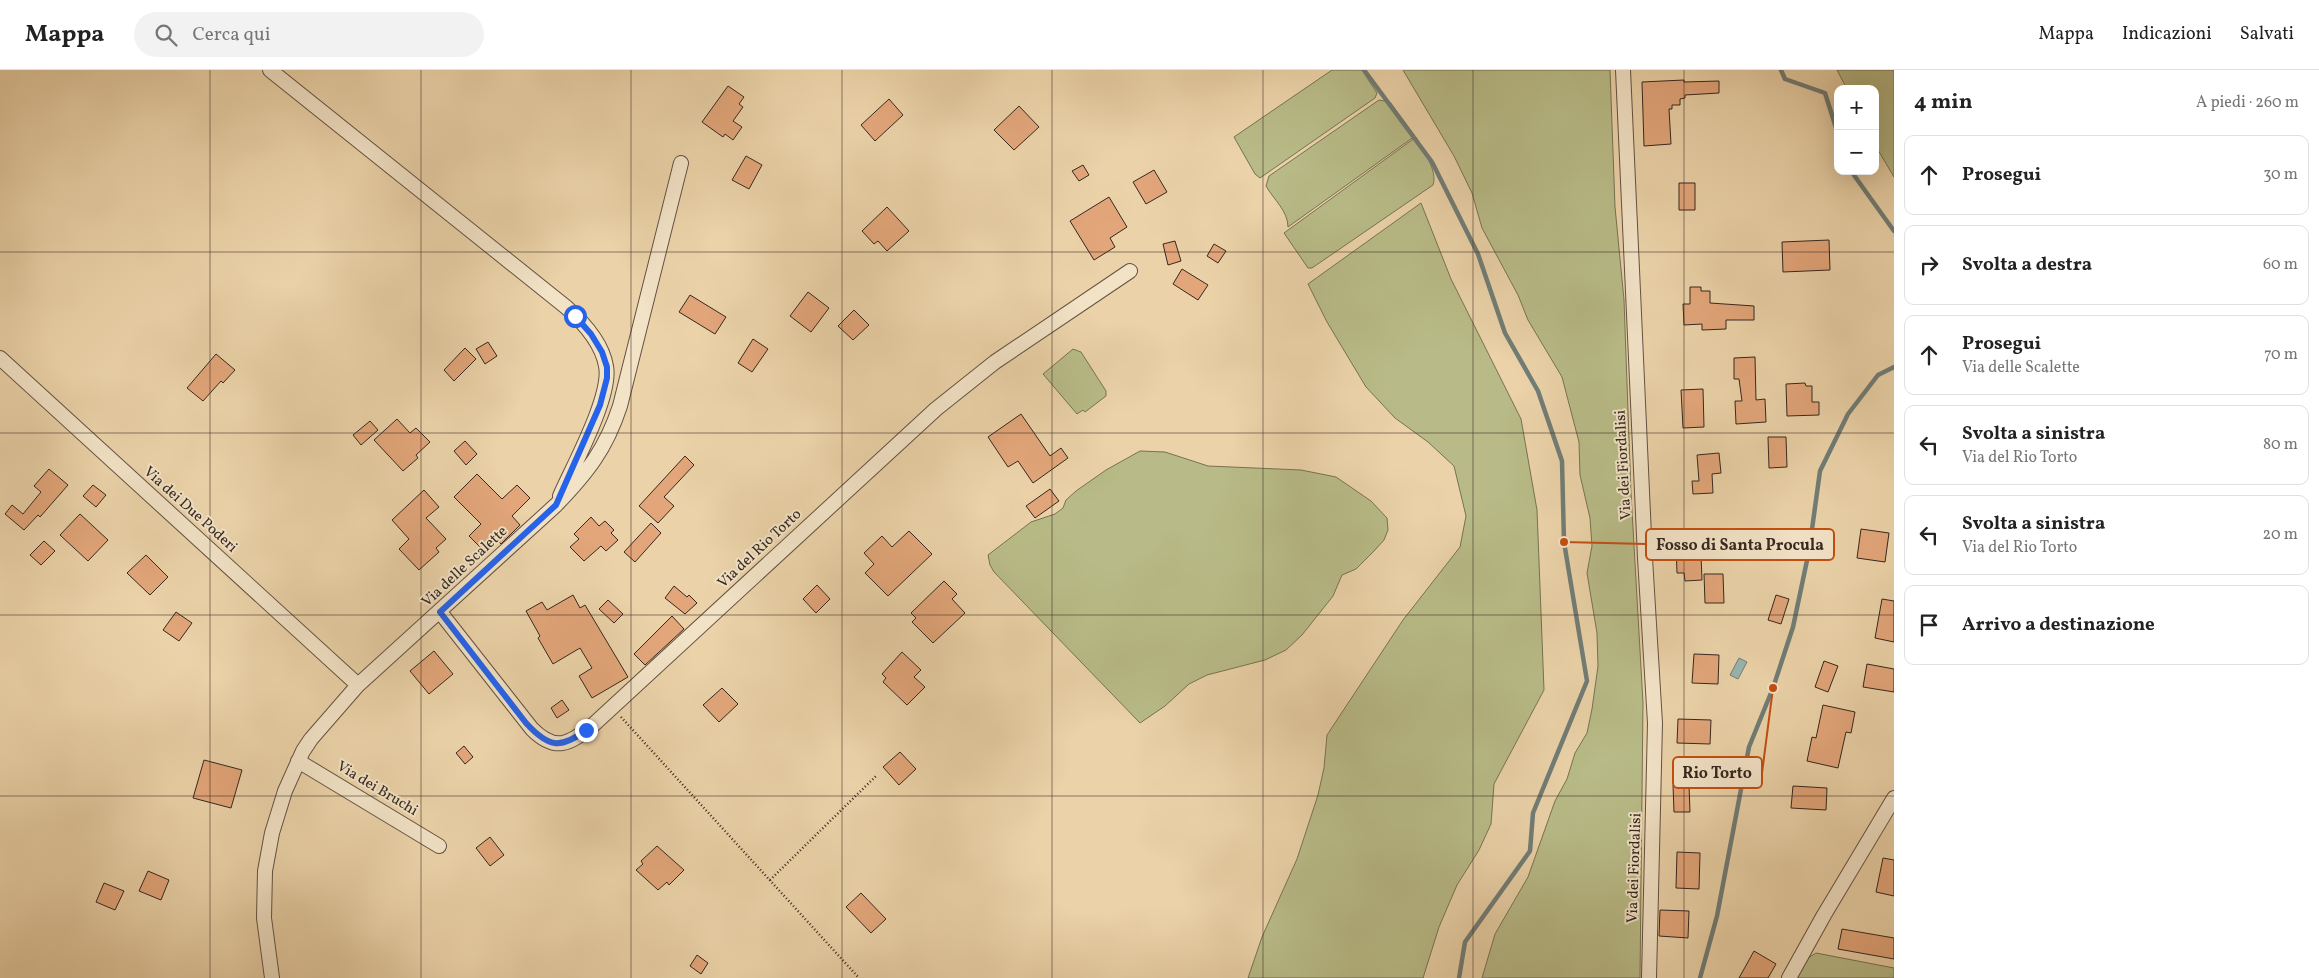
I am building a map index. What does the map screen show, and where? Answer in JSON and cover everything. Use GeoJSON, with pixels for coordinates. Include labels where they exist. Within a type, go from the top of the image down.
{"type":"FeatureCollection","features":[{"type":"Feature","properties":{"kind":"street"},"geometry":{"type":"LineString","coordinates":[[270,70],[566,307],[591,334],[606,363],[606,385],[600,405],[556,505]]}},
{"type":"Feature","properties":{"kind":"street","name":"Via dei Fiordalisi"},"geometry":{"type":"LineString","coordinates":[[1623,70],[1643,529],[1655,723],[1649,978]]}},
{"type":"Feature","properties":{"kind":"street","name":"Via delle Scalette"},"geometry":{"type":"LineString","coordinates":[[272,978],[264,918],[265,871],[274,826],[298,761],[311,740],[358,685],[556,505],[594,463],[616,419],[682,163]]}},
{"type":"Feature","properties":{"kind":"street","name":"Via del Rio Torto"},"geometry":{"type":"LineString","coordinates":[[440,612],[526,723],[546,741],[561,744],[570,742],[612,707],[936,409],[995,362],[1130,271]]}},
{"type":"Feature","properties":{"kind":"street","name":"Via dei Due Poderi"},"geometry":{"type":"LineString","coordinates":[[0,358],[358,685]]}},
{"type":"Feature","properties":{"kind":"street","name":"Via dei Bruchi"},"geometry":{"type":"LineString","coordinates":[[298,761],[439,846]]}},
{"type":"Feature","properties":{"kind":"street"},"geometry":{"type":"LineString","coordinates":[[1789,978],[1824,915],[1894,798]]}},
{"type":"Feature","properties":{"kind":"path"},"geometry":{"type":"LineString","coordinates":[[612,707],[859,978]]}},
{"type":"Feature","properties":{"kind":"path"},"geometry":{"type":"LineString","coordinates":[[770,880],[877,775]]}},
{"type":"Feature","properties":{"kind":"green space"},"geometry":{"type":"Polygon","coordinates":[[[1332,70],[1362,70],[1377,93],[1375,98],[1260,178],[1255,174],[1234,137],[1332,70]]]}},
{"type":"Feature","properties":{"kind":"green space"},"geometry":{"type":"Polygon","coordinates":[[[1403,70],[1610,70],[1615,207],[1624,300],[1631,493],[1643,703],[1640,978],[1482,978],[1495,934],[1528,877],[1555,801],[1567,779],[1575,753],[1587,733],[1598,666],[1597,633],[1587,573],[1592,546],[1590,518],[1580,475],[1579,442],[1562,377],[1528,320],[1518,295],[1482,228],[1472,193],[1454,156],[1403,70]]]}},
{"type":"Feature","properties":{"kind":"green space"},"geometry":{"type":"Polygon","coordinates":[[[1837,70],[1894,70],[1894,177],[1879,152],[1879,85],[1845,85],[1837,70]]]}},
{"type":"Feature","properties":{"kind":"green space"},"geometry":{"type":"Polygon","coordinates":[[[1379,100],[1390,102],[1415,136],[1288,227],[1286,216],[1266,186],[1269,176],[1379,100]]]}},
{"type":"Feature","properties":{"kind":"green space"},"geometry":{"type":"Polygon","coordinates":[[[1416,137],[1432,167],[1433,185],[1312,268],[1308,268],[1284,233],[1416,137]]]}},
{"type":"Feature","properties":{"kind":"green space"},"geometry":{"type":"Polygon","coordinates":[[[1421,203],[1451,279],[1521,419],[1537,510],[1544,690],[1494,784],[1491,824],[1479,850],[1457,885],[1439,927],[1423,978],[1248,978],[1262,937],[1297,859],[1318,795],[1324,768],[1327,735],[1403,620],[1460,547],[1466,516],[1454,466],[1428,442],[1395,418],[1366,387],[1327,322],[1308,284],[1421,203]]]}},
{"type":"Feature","properties":{"kind":"green space"},"geometry":{"type":"Polygon","coordinates":[[[1073,349],[1081,352],[1106,391],[1106,396],[1085,412],[1083,410],[1077,414],[1043,374],[1073,349]]]}},
{"type":"Feature","properties":{"kind":"green space"},"geometry":{"type":"Polygon","coordinates":[[[1140,451],[1165,452],[1208,466],[1301,470],[1336,477],[1371,501],[1387,518],[1388,530],[1384,540],[1356,569],[1342,575],[1333,596],[1302,635],[1286,650],[1265,660],[1207,675],[1189,684],[1165,706],[1140,723],[994,572],[988,555],[1031,522],[1055,514],[1063,508],[1066,500],[1076,491],[1106,470],[1140,451]]]}},
{"type":"Feature","properties":{"kind":"green space"},"geometry":{"type":"Polygon","coordinates":[[[1816,953],[1894,968],[1894,978],[1797,978],[1808,958],[1816,953]]]}},
{"type":"Feature","properties":{"kind":"water"},"geometry":{"type":"Polygon","coordinates":[[[1739,658],[1747,662],[1738,679],[1730,675],[1739,658]]]}},
{"type":"Feature","properties":{"kind":"building"},"geometry":{"type":"Polygon","coordinates":[[[1684,80],[1684,82],[1719,81],[1719,93],[1685,95],[1685,98],[1680,99],[1680,105],[1672,105],[1672,109],[1669,109],[1671,144],[1644,146],[1642,82],[1684,80]]]}},
{"type":"Feature","properties":{"kind":"building"},"geometry":{"type":"Polygon","coordinates":[[[728,86],[744,97],[739,104],[743,107],[733,121],[742,127],[733,140],[725,134],[723,137],[702,122],[728,86]]]}},
{"type":"Feature","properties":{"kind":"building"},"geometry":{"type":"Polygon","coordinates":[[[889,99],[903,115],[875,141],[861,125],[889,99]]]}},
{"type":"Feature","properties":{"kind":"building"},"geometry":{"type":"Polygon","coordinates":[[[1019,106],[1039,127],[1014,150],[994,130],[1019,106]]]}},
{"type":"Feature","properties":{"kind":"building"},"geometry":{"type":"Polygon","coordinates":[[[746,156],[762,165],[749,189],[732,180],[746,156]]]}},
{"type":"Feature","properties":{"kind":"building"},"geometry":{"type":"Polygon","coordinates":[[[1083,165],[1089,175],[1079,181],[1072,171],[1083,165]]]}},
{"type":"Feature","properties":{"kind":"building"},"geometry":{"type":"Polygon","coordinates":[[[1154,170],[1167,192],[1146,204],[1133,182],[1154,170]]]}},
{"type":"Feature","properties":{"kind":"building"},"geometry":{"type":"Polygon","coordinates":[[[1679,183],[1695,183],[1695,210],[1679,210],[1679,183]]]}},
{"type":"Feature","properties":{"kind":"building"},"geometry":{"type":"Polygon","coordinates":[[[1109,197],[1127,227],[1110,238],[1115,247],[1094,260],[1070,221],[1109,197]]]}},
{"type":"Feature","properties":{"kind":"building"},"geometry":{"type":"Polygon","coordinates":[[[887,207],[909,231],[887,251],[878,241],[874,244],[862,231],[887,207]]]}},
{"type":"Feature","properties":{"kind":"building"},"geometry":{"type":"Polygon","coordinates":[[[1829,240],[1830,270],[1783,272],[1782,242],[1829,240]]]}},
{"type":"Feature","properties":{"kind":"building"},"geometry":{"type":"Polygon","coordinates":[[[1175,241],[1181,261],[1168,265],[1163,244],[1175,241]]]}},
{"type":"Feature","properties":{"kind":"building"},"geometry":{"type":"Polygon","coordinates":[[[1214,244],[1226,251],[1218,263],[1207,256],[1214,244]]]}},
{"type":"Feature","properties":{"kind":"building"},"geometry":{"type":"Polygon","coordinates":[[[1182,269],[1208,285],[1198,300],[1173,284],[1182,269]]]}},
{"type":"Feature","properties":{"kind":"building"},"geometry":{"type":"Polygon","coordinates":[[[1690,287],[1701,287],[1701,291],[1710,291],[1710,303],[1754,306],[1754,320],[1726,320],[1726,329],[1702,330],[1702,324],[1684,325],[1683,304],[1690,304],[1690,287]]]}},
{"type":"Feature","properties":{"kind":"building"},"geometry":{"type":"Polygon","coordinates":[[[808,292],[829,308],[811,332],[790,316],[808,292]]]}},
{"type":"Feature","properties":{"kind":"building"},"geometry":{"type":"Polygon","coordinates":[[[690,295],[726,317],[715,334],[679,312],[690,295]]]}},
{"type":"Feature","properties":{"kind":"building"},"geometry":{"type":"Polygon","coordinates":[[[854,310],[869,325],[853,340],[838,326],[854,310]]]}},
{"type":"Feature","properties":{"kind":"building"},"geometry":{"type":"Polygon","coordinates":[[[753,339],[768,349],[752,372],[738,363],[753,339]]]}},
{"type":"Feature","properties":{"kind":"building"},"geometry":{"type":"Polygon","coordinates":[[[488,342],[497,356],[485,364],[476,349],[488,342]]]}},
{"type":"Feature","properties":{"kind":"building"},"geometry":{"type":"Polygon","coordinates":[[[465,348],[476,359],[454,381],[444,370],[465,348]]]}},
{"type":"Feature","properties":{"kind":"building"},"geometry":{"type":"Polygon","coordinates":[[[216,354],[235,370],[223,383],[221,381],[203,401],[187,388],[216,354]]]}},
{"type":"Feature","properties":{"kind":"building"},"geometry":{"type":"Polygon","coordinates":[[[1755,357],[1756,400],[1765,399],[1766,422],[1736,424],[1735,401],[1742,401],[1739,379],[1734,379],[1734,358],[1755,357]]]}},
{"type":"Feature","properties":{"kind":"building"},"geometry":{"type":"Polygon","coordinates":[[[1805,383],[1806,386],[1812,386],[1812,402],[1819,402],[1819,415],[1787,416],[1786,384],[1805,383]]]}},
{"type":"Feature","properties":{"kind":"building"},"geometry":{"type":"Polygon","coordinates":[[[1703,389],[1704,427],[1683,428],[1681,390],[1703,389]]]}},
{"type":"Feature","properties":{"kind":"building"},"geometry":{"type":"Polygon","coordinates":[[[1021,414],[1050,456],[1061,448],[1068,458],[1033,483],[1018,461],[1008,467],[988,437],[1021,414]]]}},
{"type":"Feature","properties":{"kind":"building"},"geometry":{"type":"Polygon","coordinates":[[[397,419],[410,433],[416,428],[430,442],[416,455],[418,458],[403,471],[374,440],[397,419]]]}},
{"type":"Feature","properties":{"kind":"building"},"geometry":{"type":"Polygon","coordinates":[[[370,421],[378,430],[361,445],[353,435],[370,421]]]}},
{"type":"Feature","properties":{"kind":"building"},"geometry":{"type":"Polygon","coordinates":[[[1768,437],[1786,437],[1787,467],[1769,468],[1768,437]]]}},
{"type":"Feature","properties":{"kind":"building"},"geometry":{"type":"Polygon","coordinates":[[[465,441],[477,454],[466,465],[454,451],[465,441]]]}},
{"type":"Feature","properties":{"kind":"building"},"geometry":{"type":"Polygon","coordinates":[[[1719,453],[1721,473],[1712,474],[1713,493],[1693,494],[1692,481],[1699,481],[1697,455],[1719,453]]]}},
{"type":"Feature","properties":{"kind":"building"},"geometry":{"type":"Polygon","coordinates":[[[685,456],[694,465],[664,497],[674,506],[658,523],[639,506],[685,456]]]}},
{"type":"Feature","properties":{"kind":"building"},"geometry":{"type":"Polygon","coordinates":[[[49,469],[68,485],[40,517],[38,515],[24,530],[5,514],[12,505],[23,514],[41,492],[34,486],[49,469]]]}},
{"type":"Feature","properties":{"kind":"building"},"geometry":{"type":"Polygon","coordinates":[[[477,474],[502,499],[517,485],[530,498],[512,516],[520,525],[501,544],[494,537],[482,549],[469,536],[481,524],[454,497],[477,474]]]}},
{"type":"Feature","properties":{"kind":"building"},"geometry":{"type":"Polygon","coordinates":[[[93,485],[106,495],[96,507],[83,496],[93,485]]]}},
{"type":"Feature","properties":{"kind":"building"},"geometry":{"type":"Polygon","coordinates":[[[1050,489],[1059,501],[1035,518],[1026,506],[1050,489]]]}},
{"type":"Feature","properties":{"kind":"building"},"geometry":{"type":"Polygon","coordinates":[[[424,490],[439,507],[426,518],[446,539],[436,548],[439,552],[419,570],[399,549],[409,539],[392,520],[424,490]]]}},
{"type":"Feature","properties":{"kind":"building"},"geometry":{"type":"Polygon","coordinates":[[[80,514],[108,540],[88,561],[60,535],[80,514]]]}},
{"type":"Feature","properties":{"kind":"building"},"geometry":{"type":"Polygon","coordinates":[[[591,517],[599,526],[605,521],[614,530],[611,533],[618,540],[606,551],[601,546],[584,561],[570,547],[579,539],[574,534],[591,517]]]}},
{"type":"Feature","properties":{"kind":"building"},"geometry":{"type":"Polygon","coordinates":[[[651,523],[661,533],[635,562],[624,552],[651,523]]]}},
{"type":"Feature","properties":{"kind":"building"},"geometry":{"type":"Polygon","coordinates":[[[1861,529],[1889,533],[1885,562],[1857,558],[1861,529]]]}},
{"type":"Feature","properties":{"kind":"building"},"geometry":{"type":"Polygon","coordinates":[[[909,531],[932,554],[888,596],[865,573],[874,564],[864,553],[882,536],[892,547],[909,531]]]}},
{"type":"Feature","properties":{"kind":"building"},"geometry":{"type":"Polygon","coordinates":[[[44,541],[55,551],[41,565],[30,555],[44,541]]]}},
{"type":"Feature","properties":{"kind":"building"},"geometry":{"type":"Polygon","coordinates":[[[1689,544],[1689,556],[1701,555],[1702,580],[1685,581],[1684,573],[1677,573],[1676,545],[1689,544]]]}},
{"type":"Feature","properties":{"kind":"building"},"geometry":{"type":"Polygon","coordinates":[[[146,555],[168,577],[150,595],[127,573],[146,555]]]}},
{"type":"Feature","properties":{"kind":"building"},"geometry":{"type":"Polygon","coordinates":[[[1704,574],[1723,574],[1724,603],[1705,603],[1704,574]]]}},
{"type":"Feature","properties":{"kind":"building"},"geometry":{"type":"Polygon","coordinates":[[[944,581],[957,594],[952,599],[965,613],[933,643],[912,622],[916,618],[911,613],[944,581]]]}},
{"type":"Feature","properties":{"kind":"building"},"geometry":{"type":"Polygon","coordinates":[[[817,585],[830,599],[816,613],[803,599],[817,585]]]}},
{"type":"Feature","properties":{"kind":"building"},"geometry":{"type":"Polygon","coordinates":[[[674,586],[687,597],[689,595],[697,603],[685,614],[665,598],[674,586]]]}},
{"type":"Feature","properties":{"kind":"building"},"geometry":{"type":"Polygon","coordinates":[[[573,595],[580,608],[585,605],[628,677],[592,698],[579,676],[592,668],[580,648],[553,664],[538,638],[540,636],[526,611],[542,602],[547,610],[573,595]]]}},
{"type":"Feature","properties":{"kind":"building"},"geometry":{"type":"Polygon","coordinates":[[[1776,595],[1789,599],[1781,624],[1768,620],[1776,595]]]}},
{"type":"Feature","properties":{"kind":"building"},"geometry":{"type":"Polygon","coordinates":[[[1882,599],[1894,601],[1894,642],[1875,638],[1882,599]]]}},
{"type":"Feature","properties":{"kind":"building"},"geometry":{"type":"Polygon","coordinates":[[[608,600],[623,614],[614,623],[599,609],[608,600]]]}},
{"type":"Feature","properties":{"kind":"building"},"geometry":{"type":"Polygon","coordinates":[[[176,612],[192,623],[179,641],[163,630],[176,612]]]}},
{"type":"Feature","properties":{"kind":"building"},"geometry":{"type":"Polygon","coordinates":[[[672,616],[684,629],[645,665],[634,654],[672,616]]]}},
{"type":"Feature","properties":{"kind":"building"},"geometry":{"type":"Polygon","coordinates":[[[434,651],[453,674],[429,694],[410,671],[434,651]]]}},
{"type":"Feature","properties":{"kind":"building"},"geometry":{"type":"Polygon","coordinates":[[[902,652],[921,670],[914,677],[925,687],[907,705],[883,682],[886,678],[882,674],[902,652]]]}},
{"type":"Feature","properties":{"kind":"building"},"geometry":{"type":"Polygon","coordinates":[[[1694,654],[1719,655],[1718,684],[1692,683],[1694,654]]]}},
{"type":"Feature","properties":{"kind":"building"},"geometry":{"type":"Polygon","coordinates":[[[1824,661],[1838,666],[1828,692],[1815,687],[1824,661]]]}},
{"type":"Feature","properties":{"kind":"building"},"geometry":{"type":"Polygon","coordinates":[[[1867,664],[1894,669],[1894,692],[1863,687],[1867,664]]]}},
{"type":"Feature","properties":{"kind":"building"},"geometry":{"type":"Polygon","coordinates":[[[722,688],[738,704],[719,722],[703,705],[722,688]]]}},
{"type":"Feature","properties":{"kind":"building"},"geometry":{"type":"Polygon","coordinates":[[[562,700],[569,710],[557,718],[551,708],[562,700]]]}},
{"type":"Feature","properties":{"kind":"building"},"geometry":{"type":"Polygon","coordinates":[[[1823,705],[1855,712],[1851,733],[1846,732],[1838,768],[1807,761],[1812,737],[1816,738],[1823,705]]]}},
{"type":"Feature","properties":{"kind":"building"},"geometry":{"type":"Polygon","coordinates":[[[1678,719],[1711,720],[1710,744],[1677,743],[1678,719]]]}},
{"type":"Feature","properties":{"kind":"building"},"geometry":{"type":"Polygon","coordinates":[[[464,746],[473,757],[465,764],[456,753],[464,746]]]}},
{"type":"Feature","properties":{"kind":"building"},"geometry":{"type":"Polygon","coordinates":[[[900,752],[916,769],[899,785],[883,767],[900,752]]]}},
{"type":"Feature","properties":{"kind":"building"},"geometry":{"type":"Polygon","coordinates":[[[204,760],[242,770],[231,808],[193,798],[204,760]]]}},
{"type":"Feature","properties":{"kind":"building"},"geometry":{"type":"Polygon","coordinates":[[[1673,785],[1689,785],[1690,812],[1674,812],[1673,785]]]}},
{"type":"Feature","properties":{"kind":"building"},"geometry":{"type":"Polygon","coordinates":[[[1793,786],[1827,788],[1826,810],[1791,808],[1793,786]]]}},
{"type":"Feature","properties":{"kind":"building"},"geometry":{"type":"Polygon","coordinates":[[[490,837],[504,855],[490,866],[476,848],[490,837]]]}},
{"type":"Feature","properties":{"kind":"building"},"geometry":{"type":"Polygon","coordinates":[[[657,846],[684,870],[669,885],[667,882],[658,890],[636,870],[643,864],[641,861],[657,846]]]}},
{"type":"Feature","properties":{"kind":"building"},"geometry":{"type":"Polygon","coordinates":[[[1677,852],[1700,853],[1699,889],[1676,888],[1677,852]]]}},
{"type":"Feature","properties":{"kind":"building"},"geometry":{"type":"Polygon","coordinates":[[[1883,858],[1894,860],[1894,896],[1876,892],[1883,858]]]}},
{"type":"Feature","properties":{"kind":"building"},"geometry":{"type":"Polygon","coordinates":[[[148,871],[169,880],[161,900],[139,891],[148,871]]]}},
{"type":"Feature","properties":{"kind":"building"},"geometry":{"type":"Polygon","coordinates":[[[104,883],[124,891],[115,910],[96,902],[104,883]]]}},
{"type":"Feature","properties":{"kind":"building"},"geometry":{"type":"Polygon","coordinates":[[[861,893],[886,919],[871,933],[846,907],[861,893]]]}},
{"type":"Feature","properties":{"kind":"building"},"geometry":{"type":"Polygon","coordinates":[[[1660,910],[1689,911],[1688,938],[1659,936],[1660,910]]]}},
{"type":"Feature","properties":{"kind":"building"},"geometry":{"type":"Polygon","coordinates":[[[1842,929],[1894,938],[1894,959],[1838,949],[1842,929]]]}},
{"type":"Feature","properties":{"kind":"building"},"geometry":{"type":"Polygon","coordinates":[[[1754,951],[1776,964],[1768,978],[1739,978],[1754,951]]]}},
{"type":"Feature","properties":{"kind":"building"},"geometry":{"type":"Polygon","coordinates":[[[697,955],[708,963],[701,974],[690,966],[697,955]]]}},
{"type":"Feature","properties":{"kind":"waterway"},"geometry":{"type":"LineString","coordinates":[[1364,70],[1432,162],[1478,254],[1505,333],[1538,391],[1562,461],[1564,542],[1587,681],[1533,813],[1530,851],[1465,942],[1459,978]]}},
{"type":"Feature","properties":{"kind":"waterway"},"geometry":{"type":"LineString","coordinates":[[1781,70],[1785,79],[1825,93],[1837,130]]}},
{"type":"Feature","properties":{"kind":"waterway"},"geometry":{"type":"LineString","coordinates":[[1854,175],[1894,231]]}},
{"type":"Feature","properties":{"kind":"waterway"},"geometry":{"type":"LineString","coordinates":[[1700,978],[1717,916],[1749,747],[1773,688],[1793,627],[1809,551],[1820,471],[1848,414],[1878,375],[1894,367]]}},
{"type":"Feature","properties":{"kind":"place","name":"Fosso di Santa Procula"},"geometry":{"type":"Point","coordinates":[1564,542]}},
{"type":"Feature","properties":{"kind":"place","name":"Rio Torto"},"geometry":{"type":"Point","coordinates":[1773,688]}},
{"type":"Feature","properties":{"kind":"route"},"geometry":{"type":"LineString","coordinates":[[575,316],[591,334],[602,352],[607,367],[607,378],[600,405],[556,505],[440,612],[526,723],[542,738],[553,744],[561,744],[570,742],[586,730]]}}]}
